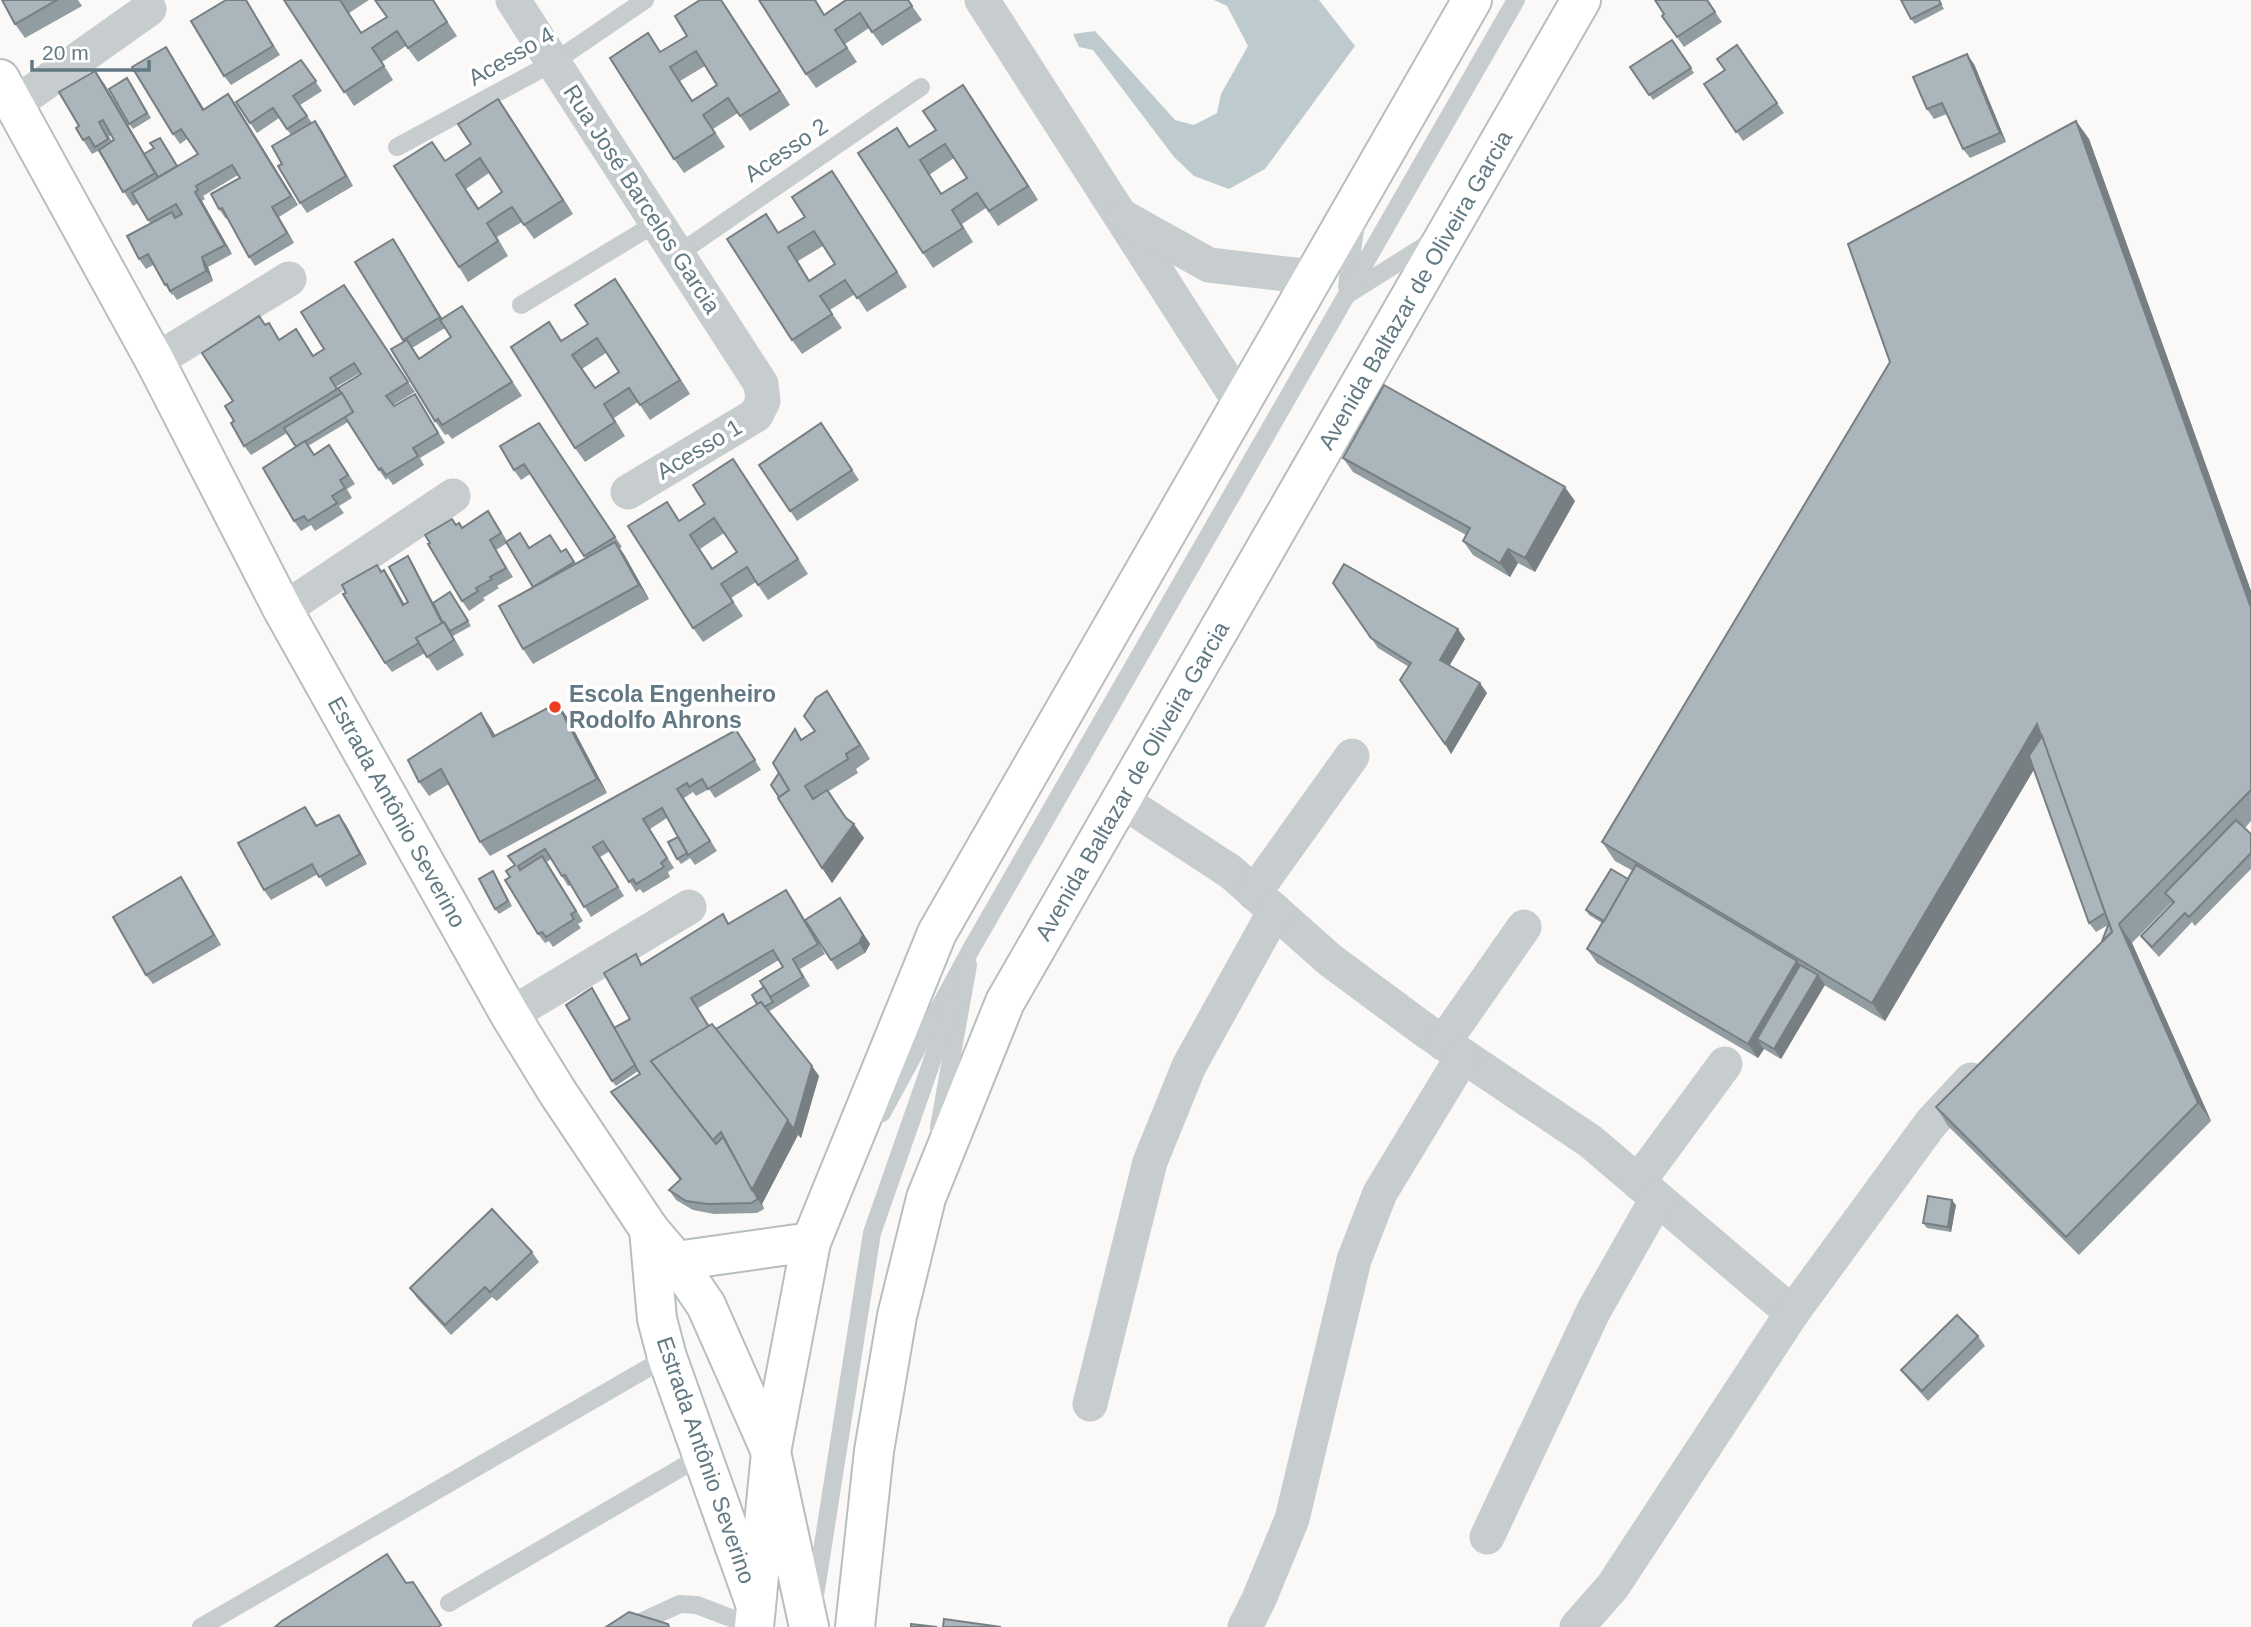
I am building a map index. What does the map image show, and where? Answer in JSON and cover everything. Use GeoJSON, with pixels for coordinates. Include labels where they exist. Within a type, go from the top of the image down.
{"type":"FeatureCollection","features":[{"type":"Feature","properties":{"kind":"main road"},"geometry":{"type":"LineString","coordinates":[[755,1620],[771,1452],[811,1242],[937,933],[1472,0]]}},
{"type":"Feature","properties":{"kind":"main road","name":"Avenida Baltazar de Oliveira Garcia"},"geometry":{"type":"LineString","coordinates":[[855,1627],[874,1451],[897,1316],[926,1198],[1005,1002],[1581,0]]}},
{"type":"Feature","properties":{"kind":"main road","name":"Estrada Antônio Severino"},"geometry":{"type":"LineString","coordinates":[[7,91],[155,361],[284,610],[510,1015],[649,1230],[676,1261],[706,1305],[771,1452],[810,1627]]}},
{"type":"Feature","properties":{"kind":"main road","name":"Estrada Antônio Severino"},"geometry":{"type":"LineString","coordinates":[[649,1230],[657,1319],[667,1357],[755,1620]]}},
{"type":"Feature","properties":{"kind":"main road"},"geometry":{"type":"LineString","coordinates":[[676,1261],[811,1242]]}},
{"type":"Feature","properties":{"kind":"street","name":"Rua José Barcelos Garcia"},"geometry":{"type":"LineString","coordinates":[[513,0],[761,384],[763,401]]}},
{"type":"Feature","properties":{"kind":"street"},"geometry":{"type":"LineString","coordinates":[[982,0],[1240,402]]}},
{"type":"Feature","properties":{"kind":"street","name":"Estrada Antônio Severino"},"geometry":{"type":"LineString","coordinates":[[7,91],[149,9]]}},
{"type":"Feature","properties":{"kind":"street"},"geometry":{"type":"LineString","coordinates":[[1117,214],[1209,265],[1312,277]]}},
{"type":"Feature","properties":{"kind":"street"},"geometry":{"type":"LineString","coordinates":[[155,361],[289,279]]}},
{"type":"Feature","properties":{"kind":"street","name":"Acesso 1"},"geometry":{"type":"LineString","coordinates":[[628,492],[756,415],[763,401]]}},
{"type":"Feature","properties":{"kind":"street"},"geometry":{"type":"LineString","coordinates":[[284,610],[453,496]]}},
{"type":"Feature","properties":{"kind":"street"},"geometry":{"type":"LineString","coordinates":[[1090,1404],[1150,1162],[1189,1066],[1265,902],[1352,756]]}},
{"type":"Feature","properties":{"kind":"street"},"geometry":{"type":"LineString","coordinates":[[1121,800],[1231,872],[1331,960],[1453,1049],[1590,1141],[1792,1313]]}},
{"type":"Feature","properties":{"kind":"street"},"geometry":{"type":"LineString","coordinates":[[510,1015],[689,907]]}},
{"type":"Feature","properties":{"kind":"street"},"geometry":{"type":"LineString","coordinates":[[1245,1627],[1292,1519],[1354,1260],[1380,1193],[1453,1049],[1524,927]]}},
{"type":"Feature","properties":{"kind":"street"},"geometry":{"type":"LineString","coordinates":[[1577,1627],[1613,1586],[1792,1313],[1931,1123],[1995,1054]]}},
{"type":"Feature","properties":{"kind":"street"},"geometry":{"type":"LineString","coordinates":[[1488,1537],[1648,1191],[1725,1064]]}},
{"type":"Feature","properties":{"kind":"lane","name":"Acesso 4"},"geometry":{"type":"LineString","coordinates":[[397,146],[554,62],[645,0]]}},
{"type":"Feature","properties":{"kind":"lane"},"geometry":{"type":"LineString","coordinates":[[811,1242],[970,951],[1516,0]]}},
{"type":"Feature","properties":{"kind":"lane","name":"Acesso 2"},"geometry":{"type":"LineString","coordinates":[[678,254],[920,87]]}},
{"type":"Feature","properties":{"kind":"lane"},"geometry":{"type":"LineString","coordinates":[[1345,296],[1360,193]]}},
{"type":"Feature","properties":{"kind":"lane"},"geometry":{"type":"LineString","coordinates":[[521,305],[658,222]]}},
{"type":"Feature","properties":{"kind":"lane"},"geometry":{"type":"LineString","coordinates":[[1345,296],[1449,230]]}},
{"type":"Feature","properties":{"kind":"lane"},"geometry":{"type":"LineString","coordinates":[[926,1198],[970,951]]}},
{"type":"Feature","properties":{"kind":"lane"},"geometry":{"type":"LineString","coordinates":[[810,1627],[872,1233],[970,951]]}},
{"type":"Feature","properties":{"kind":"lane"},"geometry":{"type":"LineString","coordinates":[[201,1627],[667,1357]]}},
{"type":"Feature","properties":{"kind":"lane"},"geometry":{"type":"LineString","coordinates":[[449,1603],[702,1455]]}},
{"type":"Feature","properties":{"kind":"lane"},"geometry":{"type":"LineString","coordinates":[[630,1627],[680,1604],[697,1605],[755,1620]]}},
{"type":"Feature","properties":{"kind":"shaded area"},"geometry":{"type":"Polygon","coordinates":[[[1214,0],[1319,0],[1355,46],[1265,169],[1229,189],[1194,176],[1174,157],[1093,50],[1079,47],[1073,34],[1095,31],[1175,120],[1194,125],[1217,113],[1221,94],[1248,46],[1227,6],[1214,0]]]}},
{"type":"Feature","properties":{"kind":"building"},"geometry":{"type":"Polygon","coordinates":[[[2,0],[57,0],[15,24],[2,0]]]}},
{"type":"Feature","properties":{"kind":"building"},"geometry":{"type":"Polygon","coordinates":[[[226,0],[246,0],[273,46],[224,76],[191,21],[226,0]]]}},
{"type":"Feature","properties":{"kind":"building"},"geometry":{"type":"Polygon","coordinates":[[[284,0],[340,0],[361,33],[387,17],[375,0],[433,0],[447,22],[408,48],[397,31],[372,48],[384,66],[344,92],[284,0]]]}},
{"type":"Feature","properties":{"kind":"building"},"geometry":{"type":"Polygon","coordinates":[[[700,0],[721,0],[780,91],[740,116],[728,98],[703,115],[715,133],[674,159],[610,58],[648,33],[660,52],[687,36],[675,16],[700,0]],[[696,51],[670,67],[692,101],[717,85],[696,51]]]}},
{"type":"Feature","properties":{"kind":"building"},"geometry":{"type":"Polygon","coordinates":[[[759,0],[815,0],[824,15],[846,0],[908,0],[912,6],[872,32],[860,13],[835,30],[847,48],[806,74],[759,0]]]}},
{"type":"Feature","properties":{"kind":"building"},"geometry":{"type":"Polygon","coordinates":[[[1655,0],[1707,0],[1715,12],[1677,37],[1662,16],[1664,14],[1655,0]]]}},
{"type":"Feature","properties":{"kind":"building"},"geometry":{"type":"Polygon","coordinates":[[[1901,0],[1939,0],[1941,4],[1911,19],[1901,0]]]}},
{"type":"Feature","properties":{"kind":"building"},"geometry":{"type":"Polygon","coordinates":[[[1672,40],[1691,68],[1649,95],[1630,67],[1672,40]]]}},
{"type":"Feature","properties":{"kind":"building"},"geometry":{"type":"Polygon","coordinates":[[[1737,45],[1777,103],[1736,132],[1704,84],[1725,70],[1717,59],[1737,45]]]}},
{"type":"Feature","properties":{"kind":"building"},"geometry":{"type":"Polygon","coordinates":[[[166,47],[203,110],[228,94],[291,196],[272,207],[287,233],[249,257],[222,208],[219,209],[211,194],[240,178],[232,165],[196,186],[198,190],[195,192],[225,245],[202,257],[206,271],[170,291],[148,254],[139,259],[127,236],[172,212],[175,218],[182,214],[176,204],[148,220],[132,193],[198,154],[181,129],[173,134],[132,67],[166,47]]]}},
{"type":"Feature","properties":{"kind":"building"},"geometry":{"type":"Polygon","coordinates":[[[1967,54],[2000,133],[1963,149],[1942,103],[1927,109],[1913,77],[1967,54]]]}},
{"type":"Feature","properties":{"kind":"building"},"geometry":{"type":"Polygon","coordinates":[[[301,60],[316,81],[293,96],[307,116],[287,129],[273,108],[250,123],[236,102],[301,60]]]}},
{"type":"Feature","properties":{"kind":"building"},"geometry":{"type":"Polygon","coordinates":[[[95,71],[155,173],[123,192],[99,150],[114,140],[103,120],[99,122],[108,139],[95,147],[89,137],[83,140],[76,128],[79,126],[59,92],[95,71]]]}},
{"type":"Feature","properties":{"kind":"building"},"geometry":{"type":"Polygon","coordinates":[[[127,78],[147,113],[129,124],[109,89],[127,78]]]}},
{"type":"Feature","properties":{"kind":"building"},"geometry":{"type":"Polygon","coordinates":[[[963,85],[1028,186],[989,211],[977,193],[952,210],[963,228],[923,253],[858,153],[897,128],[909,147],[936,130],[923,111],[963,85]],[[945,144],[920,160],[941,194],[967,178],[945,144]]]}},
{"type":"Feature","properties":{"kind":"building"},"geometry":{"type":"Polygon","coordinates":[[[498,99],[563,200],[524,225],[512,207],[487,223],[498,241],[459,267],[394,166],[432,142],[445,161],[471,144],[458,124],[498,99]],[[480,158],[456,175],[478,209],[502,192],[480,158]]]}},
{"type":"Feature","properties":{"kind":"building"},"geometry":{"type":"Polygon","coordinates":[[[315,121],[346,176],[300,203],[278,166],[282,164],[272,146],[315,121]]]}},
{"type":"Feature","properties":{"kind":"building"},"geometry":{"type":"Polygon","coordinates":[[[2076,121],[2251,608],[2251,790],[2119,924],[2198,1103],[2066,1237],[1936,1107],[2112,932],[2037,724],[1872,1003],[1602,842],[1890,362],[1848,244],[2076,121]]]}},
{"type":"Feature","properties":{"kind":"building"},"geometry":{"type":"Polygon","coordinates":[[[160,138],[177,166],[158,177],[144,154],[154,148],[150,143],[160,138]]]}},
{"type":"Feature","properties":{"kind":"building"},"geometry":{"type":"Polygon","coordinates":[[[832,171],[897,272],[857,298],[845,280],[820,296],[832,314],[792,340],[727,239],[766,214],[778,233],[805,217],[792,197],[832,171]],[[814,231],[788,247],[809,281],[835,264],[814,231]]]}},
{"type":"Feature","properties":{"kind":"building"},"geometry":{"type":"Polygon","coordinates":[[[393,239],[440,317],[403,340],[355,262],[393,239]]]}},
{"type":"Feature","properties":{"kind":"building"},"geometry":{"type":"Polygon","coordinates":[[[615,279],[680,380],[640,405],[629,388],[604,404],[615,422],[575,448],[511,347],[549,322],[561,341],[588,324],[575,305],[615,279]],[[597,338],[572,355],[595,388],[619,372],[597,338]]]}},
{"type":"Feature","properties":{"kind":"building"},"geometry":{"type":"Polygon","coordinates":[[[344,285],[408,382],[386,396],[394,406],[415,394],[438,433],[413,448],[418,456],[386,475],[381,468],[379,470],[345,417],[353,412],[338,388],[361,374],[354,363],[330,378],[337,389],[244,446],[225,406],[233,401],[202,353],[259,316],[265,325],[269,323],[279,340],[296,329],[313,356],[324,349],[301,312],[344,285]]]}},
{"type":"Feature","properties":{"kind":"building"},"geometry":{"type":"Polygon","coordinates":[[[462,306],[512,382],[442,425],[438,419],[435,421],[391,349],[407,340],[419,359],[451,337],[440,320],[462,306]]]}},
{"type":"Feature","properties":{"kind":"building"},"geometry":{"type":"Polygon","coordinates":[[[1384,385],[1565,487],[1525,558],[1508,549],[1500,563],[1463,541],[1470,528],[1343,458],[1384,385]]]}},
{"type":"Feature","properties":{"kind":"building"},"geometry":{"type":"Polygon","coordinates":[[[342,393],[353,412],[296,447],[284,428],[342,393]]]}},
{"type":"Feature","properties":{"kind":"building"},"geometry":{"type":"Polygon","coordinates":[[[539,423],[615,537],[584,556],[524,464],[514,470],[500,446],[539,423]]]}},
{"type":"Feature","properties":{"kind":"building"},"geometry":{"type":"Polygon","coordinates":[[[821,423],[852,470],[790,511],[759,465],[821,423]]]}},
{"type":"Feature","properties":{"kind":"building"},"geometry":{"type":"Polygon","coordinates":[[[305,441],[314,455],[329,445],[348,475],[340,480],[345,488],[332,496],[337,503],[308,521],[304,516],[294,521],[263,468],[305,441]]]}},
{"type":"Feature","properties":{"kind":"building"},"geometry":{"type":"Polygon","coordinates":[[[733,459],[798,559],[758,585],[747,567],[721,584],[733,602],[693,628],[628,526],[667,502],[679,521],[705,504],[693,485],[733,459]],[[714,518],[690,535],[712,569],[737,552],[714,518]]]}},
{"type":"Feature","properties":{"kind":"building"},"geometry":{"type":"Polygon","coordinates":[[[488,511],[501,533],[490,540],[506,568],[490,577],[492,579],[476,588],[478,591],[462,601],[425,535],[452,519],[462,528],[488,511]]]}},
{"type":"Feature","properties":{"kind":"building"},"geometry":{"type":"Polygon","coordinates":[[[520,533],[529,548],[550,535],[561,552],[566,549],[574,562],[533,587],[506,542],[520,533]]]}},
{"type":"Feature","properties":{"kind":"building"},"geometry":{"type":"Polygon","coordinates":[[[615,542],[639,585],[523,649],[499,606],[615,542]]]}},
{"type":"Feature","properties":{"kind":"building"},"geometry":{"type":"Polygon","coordinates":[[[408,556],[442,623],[416,638],[419,643],[385,663],[343,594],[346,593],[342,585],[377,565],[381,572],[384,570],[403,605],[408,602],[389,567],[408,556]]]}},
{"type":"Feature","properties":{"kind":"building"},"geometry":{"type":"Polygon","coordinates":[[[1344,564],[1458,629],[1440,660],[1480,683],[1445,744],[1400,680],[1411,663],[1371,638],[1333,583],[1344,564]]]}},
{"type":"Feature","properties":{"kind":"building"},"geometry":{"type":"Polygon","coordinates":[[[450,592],[468,621],[450,631],[433,603],[450,592]]]}},
{"type":"Feature","properties":{"kind":"building"},"geometry":{"type":"Polygon","coordinates":[[[444,622],[454,640],[427,657],[416,638],[444,622]]]}},
{"type":"Feature","properties":{"kind":"building"},"geometry":{"type":"Polygon","coordinates":[[[827,691],[860,745],[846,754],[848,759],[805,786],[813,799],[827,790],[846,818],[854,824],[822,868],[778,798],[789,790],[773,763],[795,729],[801,740],[815,731],[804,716],[816,698],[827,691]]]}},
{"type":"Feature","properties":{"kind":"building"},"geometry":{"type":"Polygon","coordinates":[[[557,703],[597,779],[480,842],[441,769],[419,782],[408,760],[481,713],[493,737],[557,703]]]}},
{"type":"Feature","properties":{"kind":"building"},"geometry":{"type":"Polygon","coordinates":[[[736,730],[755,760],[708,789],[702,779],[689,787],[687,783],[677,789],[710,841],[688,855],[662,808],[643,819],[667,858],[661,863],[664,867],[636,884],[633,879],[629,882],[603,841],[593,847],[618,887],[584,907],[545,849],[518,866],[520,870],[542,856],[576,911],[571,914],[574,919],[546,937],[542,932],[538,934],[505,880],[510,877],[506,871],[515,865],[508,856],[736,730]]]}},
{"type":"Feature","properties":{"kind":"building"},"geometry":{"type":"Polygon","coordinates":[[[2042,736],[2105,913],[2089,923],[2029,756],[2042,736]]]}},
{"type":"Feature","properties":{"kind":"building"},"geometry":{"type":"Polygon","coordinates":[[[779,773],[789,790],[779,797],[771,785],[779,773]]]}},
{"type":"Feature","properties":{"kind":"building"},"geometry":{"type":"Polygon","coordinates":[[[305,807],[316,826],[339,815],[360,854],[319,877],[312,864],[264,890],[238,843],[305,807]]]}},
{"type":"Feature","properties":{"kind":"building"},"geometry":{"type":"Polygon","coordinates":[[[2236,820],[2251,834],[2251,853],[2189,917],[2185,913],[2152,947],[2141,936],[2174,902],[2165,893],[2236,820]]]}},
{"type":"Feature","properties":{"kind":"building"},"geometry":{"type":"Polygon","coordinates":[[[678,837],[687,853],[677,859],[668,842],[678,837]]]}},
{"type":"Feature","properties":{"kind":"building"},"geometry":{"type":"Polygon","coordinates":[[[1636,865],[1797,961],[1748,1044],[1587,949],[1636,865]]]}},
{"type":"Feature","properties":{"kind":"building"},"geometry":{"type":"Polygon","coordinates":[[[1611,869],[1628,879],[1604,921],[1586,910],[1611,869]]]}},
{"type":"Feature","properties":{"kind":"building"},"geometry":{"type":"Polygon","coordinates":[[[493,871],[508,901],[495,909],[479,879],[493,871]]]}},
{"type":"Feature","properties":{"kind":"building"},"geometry":{"type":"Polygon","coordinates":[[[181,877],[214,935],[146,975],[113,917],[181,877]]]}},
{"type":"Feature","properties":{"kind":"building"},"geometry":{"type":"Polygon","coordinates":[[[786,890],[818,944],[793,959],[803,977],[770,997],[760,981],[783,967],[773,950],[691,998],[709,1027],[651,1061],[716,1144],[723,1137],[758,1199],[751,1203],[708,1204],[686,1201],[669,1190],[681,1179],[611,1092],[640,1074],[614,1028],[630,1019],[604,973],[636,954],[641,965],[723,914],[728,924],[786,890]]]}},
{"type":"Feature","properties":{"kind":"building"},"geometry":{"type":"Polygon","coordinates":[[[840,898],[863,935],[859,943],[831,960],[805,920],[840,898]]]}},
{"type":"Feature","properties":{"kind":"building"},"geometry":{"type":"Polygon","coordinates":[[[2109,923],[2112,932],[2102,941],[2109,923]]]}},
{"type":"Feature","properties":{"kind":"building"},"geometry":{"type":"Polygon","coordinates":[[[1800,965],[1818,975],[1774,1049],[1757,1039],[1800,965]]]}},
{"type":"Feature","properties":{"kind":"building"},"geometry":{"type":"Polygon","coordinates":[[[764,987],[773,1002],[764,1007],[761,1002],[757,1004],[752,995],[764,987]]]}},
{"type":"Feature","properties":{"kind":"building"},"geometry":{"type":"Polygon","coordinates":[[[592,988],[635,1065],[612,1081],[566,1005],[592,988]]]}},
{"type":"Feature","properties":{"kind":"building"},"geometry":{"type":"Polygon","coordinates":[[[761,1002],[812,1066],[794,1129],[716,1029],[761,1002]]]}},
{"type":"Feature","properties":{"kind":"building"},"geometry":{"type":"Polygon","coordinates":[[[712,1024],[788,1120],[752,1190],[721,1132],[713,1140],[651,1061],[712,1024]]]}},
{"type":"Feature","properties":{"kind":"building"},"geometry":{"type":"Polygon","coordinates":[[[1928,1196],[1952,1200],[1948,1227],[1923,1223],[1928,1196]]]}},
{"type":"Feature","properties":{"kind":"building"},"geometry":{"type":"Polygon","coordinates":[[[492,1209],[532,1252],[490,1292],[485,1287],[445,1325],[410,1288],[492,1209]]]}},
{"type":"Feature","properties":{"kind":"building"},"geometry":{"type":"Polygon","coordinates":[[[1957,1315],[1978,1336],[1922,1391],[1901,1370],[1957,1315]]]}},
{"type":"Feature","properties":{"kind":"building"},"geometry":{"type":"Polygon","coordinates":[[[387,1554],[406,1583],[413,1582],[441,1625],[275,1627],[282,1621],[387,1554]]]}},
{"type":"Feature","properties":{"kind":"building"},"geometry":{"type":"Polygon","coordinates":[[[629,1612],[668,1624],[669,1627],[606,1627],[629,1612]]]}},
{"type":"Feature","properties":{"kind":"building"},"geometry":{"type":"Polygon","coordinates":[[[944,1619],[1001,1627],[943,1627],[944,1619]]]}},
{"type":"Feature","properties":{"kind":"building"},"geometry":{"type":"Polygon","coordinates":[[[911,1624],[937,1627],[911,1627],[911,1624]]]}},
{"type":"Feature","properties":{"kind":"place","name":"Escola Engenheiro Rodolfo Ahrons"},"geometry":{"type":"Point","coordinates":[555,707]}}]}
